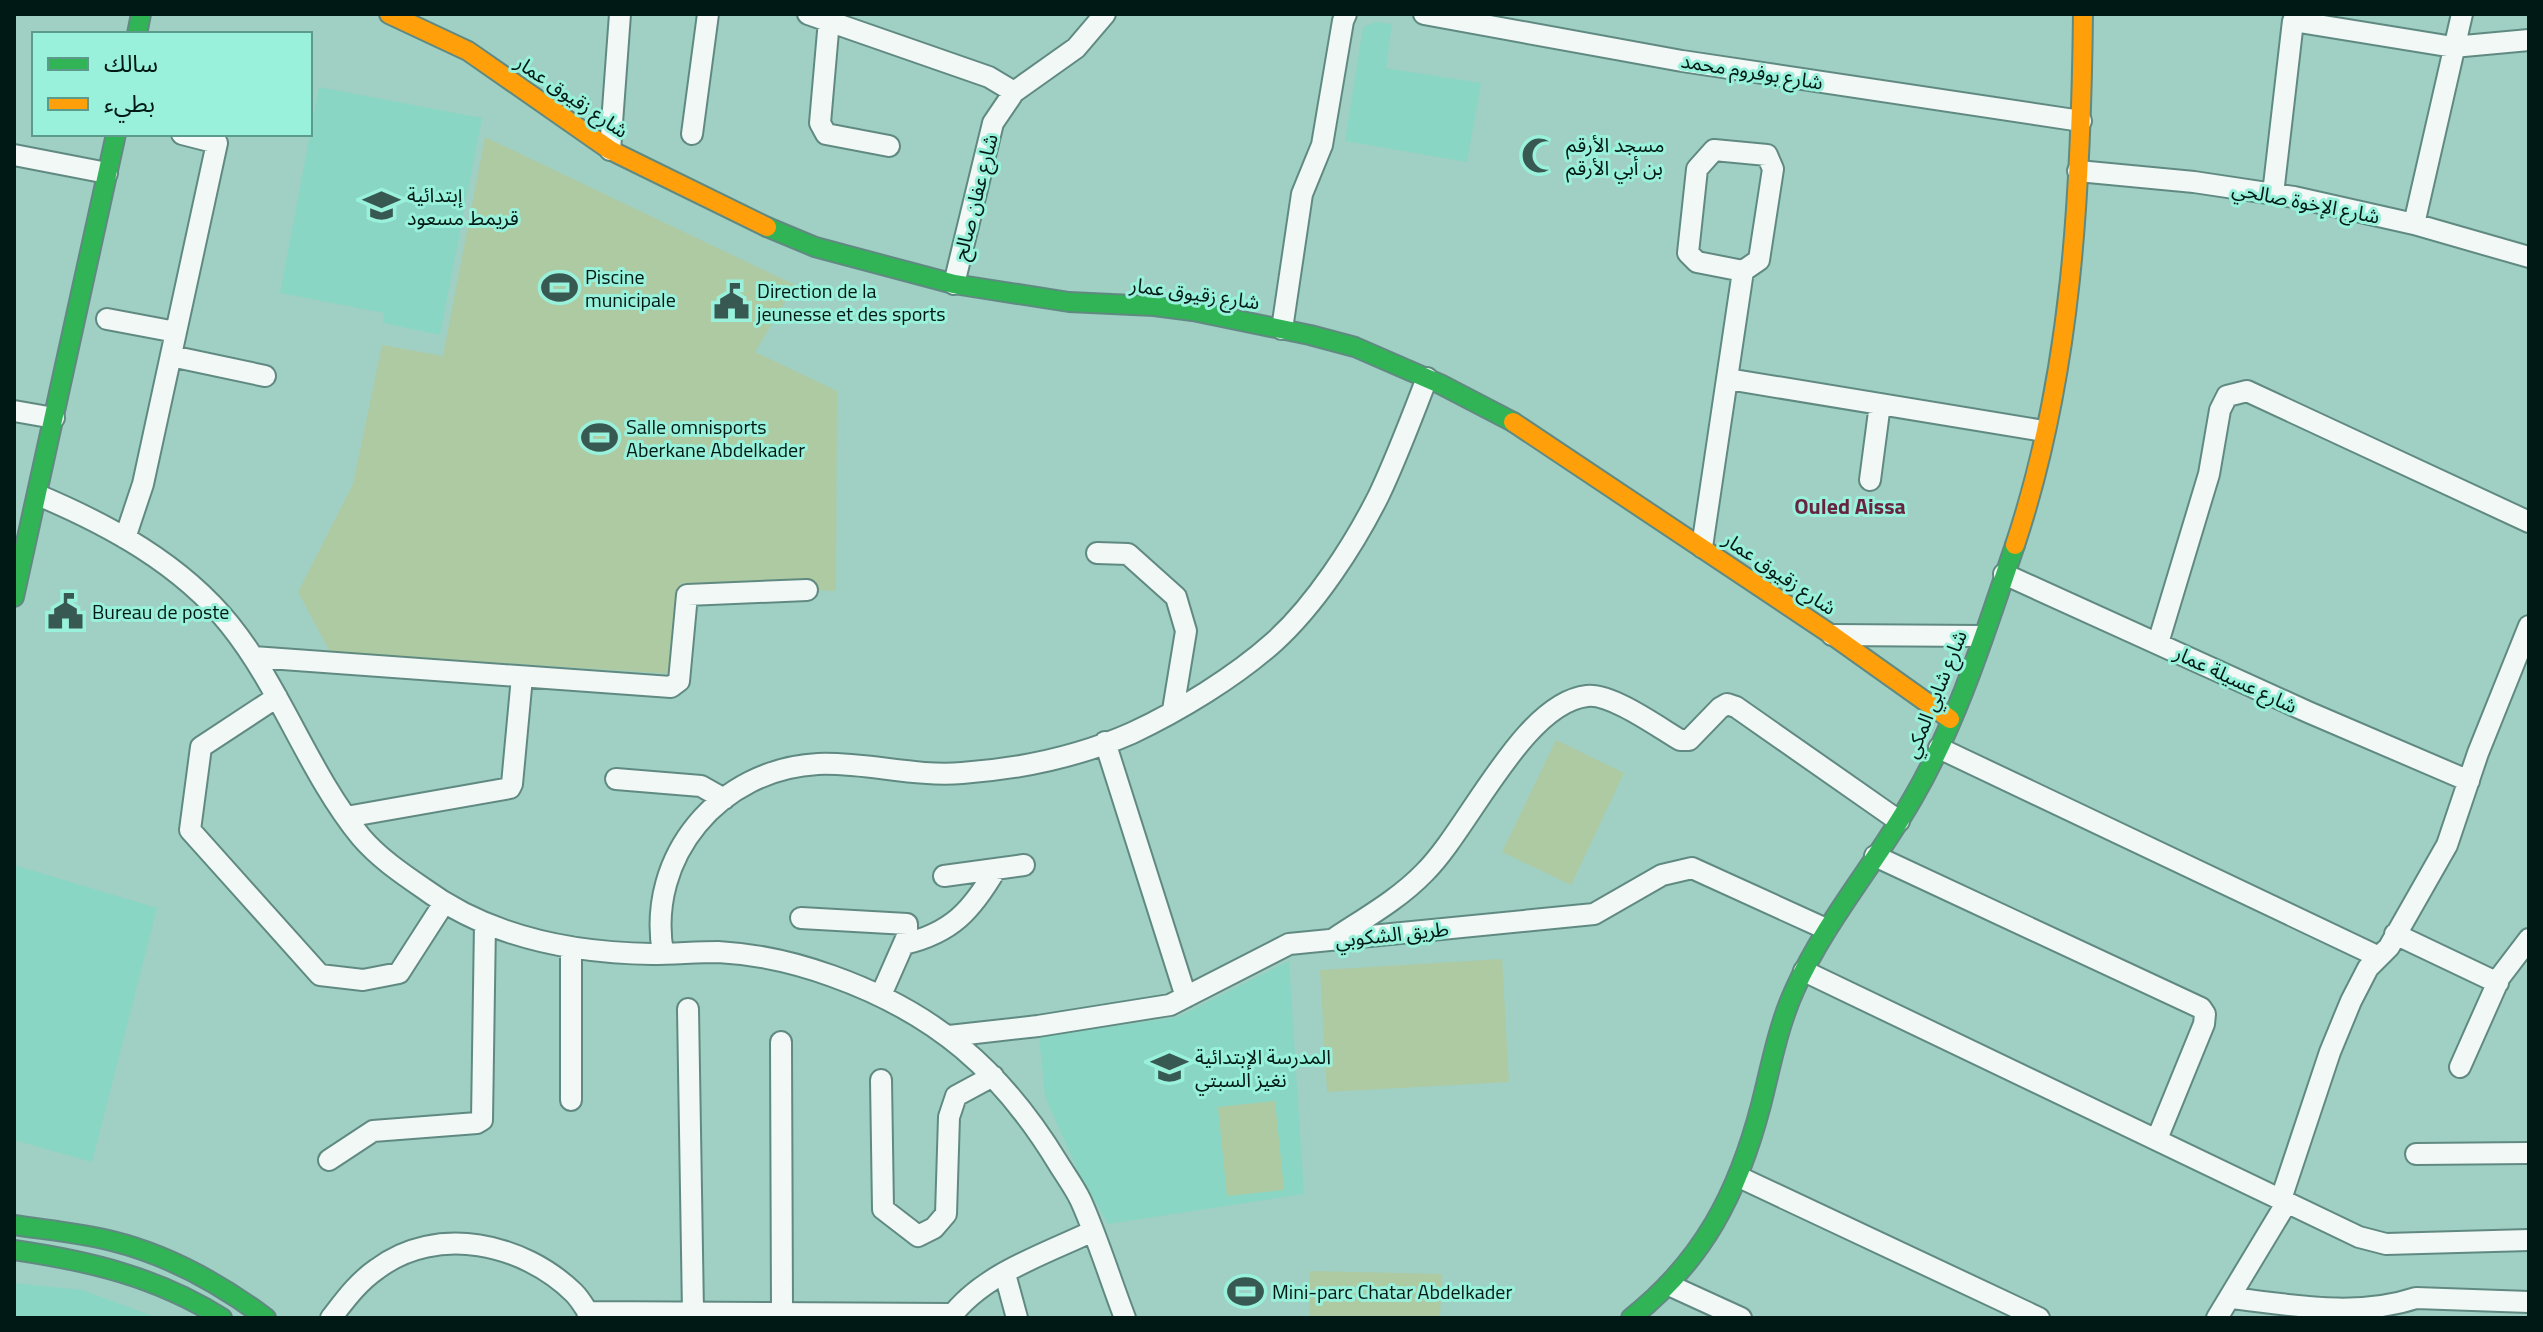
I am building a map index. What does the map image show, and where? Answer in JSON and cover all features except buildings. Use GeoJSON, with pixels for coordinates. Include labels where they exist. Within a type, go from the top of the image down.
{"type":"FeatureCollection","features":[{"type":"Feature","properties":{"kind":"main road","name":"شارع زقيوق عمار"},"geometry":{"type":"LineString","coordinates":[[389,14],[468,51],[610,150],[743,217],[815,247],[954,284],[1069,302],[1193,311],[1282,329],[1355,347],[1427,378],[1504,416],[1832,635],[1950,719]]}},
{"type":"Feature","properties":{"kind":"main road","name":"شارع شابي المكي"},"geometry":{"type":"LineString","coordinates":[[1631,1318],[1671,1286],[1712,1231],[1739,1177],[1761,1107],[1780,1029],[1804,971],[1826,929],[1899,821],[1929,770],[2004,574],[2030,496],[2056,380],[2073,258],[2083,14]]}},
{"type":"Feature","properties":{"kind":"main road"},"geometry":{"type":"LineString","coordinates":[[14,597],[116,136]]}},
{"type":"Feature","properties":{"kind":"main road"},"geometry":{"type":"LineString","coordinates":[[14,1225],[99,1238],[144,1251],[204,1278],[266,1318]]}},
{"type":"Feature","properties":{"kind":"main road"},"geometry":{"type":"LineString","coordinates":[[14,1250],[81,1259],[120,1269],[189,1298],[222,1318]]}},
{"type":"Feature","properties":{"kind":"street"},"geometry":{"type":"LineString","coordinates":[[610,150],[620,14]]}},
{"type":"Feature","properties":{"kind":"street"},"geometry":{"type":"LineString","coordinates":[[692,134],[708,14]]}},
{"type":"Feature","properties":{"kind":"street"},"geometry":{"type":"LineString","coordinates":[[808,14],[989,77],[1014,92]]}},
{"type":"Feature","properties":{"kind":"street","name":"شارع عفان صالح"},"geometry":{"type":"LineString","coordinates":[[954,284],[993,123],[1014,92],[1076,48],[1105,14]]}},
{"type":"Feature","properties":{"kind":"street"},"geometry":{"type":"LineString","coordinates":[[1282,329],[1302,194],[1322,145],[1346,14]]}},
{"type":"Feature","properties":{"kind":"street","name":"شارع بوفروم محمد"},"geometry":{"type":"LineString","coordinates":[[1424,14],[1682,61],[2081,121]]}},
{"type":"Feature","properties":{"kind":"street"},"geometry":{"type":"LineString","coordinates":[[2414,224],[2462,14]]}},
{"type":"Feature","properties":{"kind":"street"},"geometry":{"type":"LineString","coordinates":[[829,20],[822,129],[826,134],[889,146]]}},
{"type":"Feature","properties":{"kind":"street"},"geometry":{"type":"LineString","coordinates":[[2273,194],[2293,21],[2453,47],[2529,40]]}},
{"type":"Feature","properties":{"kind":"street"},"geometry":{"type":"LineString","coordinates":[[125,538],[143,484],[217,143],[190,136]]}},
{"type":"Feature","properties":{"kind":"street"},"geometry":{"type":"LineString","coordinates":[[1702,547],[1743,271],[1759,260],[1773,169],[1767,155],[1714,150],[1697,169],[1688,253],[1697,262],[1743,271]]}},
{"type":"Feature","properties":{"kind":"street"},"geometry":{"type":"LineString","coordinates":[[15,161],[107,173]]}},
{"type":"Feature","properties":{"kind":"street","name":"شارع الإخوة صالحي"},"geometry":{"type":"LineString","coordinates":[[2078,171],[2194,182],[2273,194],[2414,224],[2529,257]]}},
{"type":"Feature","properties":{"kind":"street"},"geometry":{"type":"LineString","coordinates":[[107,319],[176,332]]}},
{"type":"Feature","properties":{"kind":"street"},"geometry":{"type":"LineString","coordinates":[[171,356],[265,376]]}},
{"type":"Feature","properties":{"kind":"street"},"geometry":{"type":"LineString","coordinates":[[663,953],[659,928],[663,890],[671,865],[689,835],[742,785],[804,765],[835,764],[919,773],[959,773],[1078,752],[1132,732],[1173,710],[1226,678],[1276,641],[1350,547],[1378,497],[1427,378]]}},
{"type":"Feature","properties":{"kind":"street"},"geometry":{"type":"LineString","coordinates":[[1728,379],[2044,431]]}},
{"type":"Feature","properties":{"kind":"street"},"geometry":{"type":"LineString","coordinates":[[2158,643],[2209,474],[2220,410],[2227,396],[2247,391],[2529,522]]}},
{"type":"Feature","properties":{"kind":"street"},"geometry":{"type":"LineString","coordinates":[[1870,480],[1880,404]]}},
{"type":"Feature","properties":{"kind":"street"},"geometry":{"type":"LineString","coordinates":[[14,411],[54,418]]}},
{"type":"Feature","properties":{"kind":"street"},"geometry":{"type":"LineString","coordinates":[[38,495],[125,538],[158,559],[211,602],[253,657],[320,778],[346,817],[378,853],[444,903],[485,923],[536,940],[571,947],[663,953],[722,952],[784,962],[827,974],[881,995],[949,1036],[993,1076],[1035,1126],[1080,1199],[1125,1318]]}},
{"type":"Feature","properties":{"kind":"street"},"geometry":{"type":"LineString","coordinates":[[1097,553],[1128,554],[1176,597],[1186,631],[1173,710]]}},
{"type":"Feature","properties":{"kind":"street","name":"شارع عسيلة عمار"},"geometry":{"type":"LineString","coordinates":[[2004,574],[2308,712],[2469,781]]}},
{"type":"Feature","properties":{"kind":"street"},"geometry":{"type":"LineString","coordinates":[[253,657],[671,687],[679,681],[687,595],[807,590]]}},
{"type":"Feature","properties":{"kind":"street"},"geometry":{"type":"LineString","coordinates":[[2217,1318],[2284,1201],[2330,1052],[2351,1001],[2368,968],[2395,934],[2452,834],[2469,781],[2529,626]]}},
{"type":"Feature","properties":{"kind":"street"},"geometry":{"type":"LineString","coordinates":[[1832,635],[1982,636]]}},
{"type":"Feature","properties":{"kind":"street"},"geometry":{"type":"LineString","coordinates":[[346,817],[510,788],[522,677]]}},
{"type":"Feature","properties":{"kind":"street"},"geometry":{"type":"LineString","coordinates":[[1331,940],[1396,897],[1425,873],[1453,839],[1532,727],[1558,707],[1588,695],[1603,696],[1680,740],[1689,740],[1720,708],[1727,704],[1736,707],[1899,821]]}},
{"type":"Feature","properties":{"kind":"street"},"geometry":{"type":"LineString","coordinates":[[277,697],[201,747],[190,830],[320,975],[363,980],[399,973],[444,903]]}},
{"type":"Feature","properties":{"kind":"street"},"geometry":{"type":"LineString","coordinates":[[1105,742],[1186,997]]}},
{"type":"Feature","properties":{"kind":"street"},"geometry":{"type":"LineString","coordinates":[[1939,748],[2379,957]]}},
{"type":"Feature","properties":{"kind":"street"},"geometry":{"type":"LineString","coordinates":[[616,779],[701,786],[724,799]]}},
{"type":"Feature","properties":{"kind":"street"},"geometry":{"type":"LineString","coordinates":[[1875,856],[2201,1008],[2205,1014],[2204,1024],[2157,1139]]}},
{"type":"Feature","properties":{"kind":"street"},"geometry":{"type":"LineString","coordinates":[[944,876],[1024,865]]}},
{"type":"Feature","properties":{"kind":"street","name":"طريق الشكوبي"},"geometry":{"type":"LineString","coordinates":[[949,1036],[1153,1009],[1186,997],[1289,944],[1594,914],[1662,875],[1692,868],[1826,929]]}},
{"type":"Feature","properties":{"kind":"street"},"geometry":{"type":"LineString","coordinates":[[904,944],[932,936],[968,912],[996,869]]}},
{"type":"Feature","properties":{"kind":"street"},"geometry":{"type":"LineString","coordinates":[[801,918],[907,924],[907,936],[881,995]]}},
{"type":"Feature","properties":{"kind":"street"},"geometry":{"type":"LineString","coordinates":[[329,1160],[373,1131],[477,1123],[482,1120],[485,923]]}},
{"type":"Feature","properties":{"kind":"street"},"geometry":{"type":"LineString","coordinates":[[2395,934],[2498,983]]}},
{"type":"Feature","properties":{"kind":"street"},"geometry":{"type":"LineString","coordinates":[[2460,1067],[2498,983],[2529,939]]}},
{"type":"Feature","properties":{"kind":"street"},"geometry":{"type":"LineString","coordinates":[[571,947],[571,1100]]}},
{"type":"Feature","properties":{"kind":"street"},"geometry":{"type":"LineString","coordinates":[[1804,971],[2342,1230],[2374,1242],[2406,1244],[2529,1240]]}},
{"type":"Feature","properties":{"kind":"street"},"geometry":{"type":"LineString","coordinates":[[688,1009],[693,1312]]}},
{"type":"Feature","properties":{"kind":"street"},"geometry":{"type":"LineString","coordinates":[[781,1042],[782,1313]]}},
{"type":"Feature","properties":{"kind":"street"},"geometry":{"type":"LineString","coordinates":[[881,1080],[883,1209],[918,1236],[934,1228],[946,1214],[949,1117],[956,1096],[993,1076]]}},
{"type":"Feature","properties":{"kind":"street"},"geometry":{"type":"LineString","coordinates":[[2416,1154],[2529,1153]]}},
{"type":"Feature","properties":{"kind":"street"},"geometry":{"type":"LineString","coordinates":[[1739,1177],[2039,1318]]}},
{"type":"Feature","properties":{"kind":"street"},"geometry":{"type":"LineString","coordinates":[[331,1318],[363,1280],[379,1267],[416,1248],[439,1244],[487,1247],[514,1254],[575,1294],[590,1315],[693,1312],[951,1316],[968,1296],[1005,1274],[1093,1231]]}},
{"type":"Feature","properties":{"kind":"street"},"geometry":{"type":"LineString","coordinates":[[1005,1274],[1017,1318]]}},
{"type":"Feature","properties":{"kind":"street"},"geometry":{"type":"LineString","coordinates":[[1671,1286],[1741,1318]]}},
{"type":"Feature","properties":{"kind":"street"},"geometry":{"type":"LineString","coordinates":[[2231,1298],[2348,1310],[2416,1298],[2529,1302]]}},
{"type":"Feature","properties":{"kind":"shaded area"},"geometry":{"type":"Polygon","coordinates":[[[1376,22],[1392,24],[1386,68],[1481,83],[1467,162],[1345,141],[1363,27],[1376,22]]]}},
{"type":"Feature","properties":{"kind":"shaded area","name":"إبتدائية قريمط مسعود"},"geometry":{"type":"Polygon","coordinates":[[[319,87],[482,118],[440,335],[383,323],[384,313],[280,293],[319,87]]]}},
{"type":"Feature","properties":{"kind":"shaded area","name":"Salle omnisports Aberkane Abdelkader"},"geometry":{"type":"Polygon","coordinates":[[[485,137],[795,285],[755,352],[837,391],[836,591],[681,583],[675,674],[330,652],[298,592],[353,484],[382,345],[443,356],[485,137]]]}},
{"type":"Feature","properties":{"kind":"shaded area"},"geometry":{"type":"Polygon","coordinates":[[[1556,740],[1624,773],[1571,885],[1502,852],[1556,740]]]}},
{"type":"Feature","properties":{"kind":"shaded area"},"geometry":{"type":"Polygon","coordinates":[[[14,865],[157,908],[92,1162],[14,1140],[14,865]]]}},
{"type":"Feature","properties":{"kind":"shaded area"},"geometry":{"type":"Polygon","coordinates":[[[1502,959],[1509,1082],[1327,1092],[1320,970],[1502,959]]]}},
{"type":"Feature","properties":{"kind":"shaded area","name":"المدرسة الإبتدائية نغيز السبتي"},"geometry":{"type":"Polygon","coordinates":[[[1289,961],[1304,1194],[1108,1224],[1079,1173],[1045,1097],[1039,1037],[1178,1017],[1289,961]]]}},
{"type":"Feature","properties":{"kind":"shaded area"},"geometry":{"type":"Polygon","coordinates":[[[1275,1101],[1284,1190],[1227,1196],[1218,1107],[1275,1101]]]}},
{"type":"Feature","properties":{"kind":"shaded area"},"geometry":{"type":"Polygon","coordinates":[[[1310,1271],[1442,1274],[1440,1318],[1309,1318],[1310,1271]]]}},
{"type":"Feature","properties":{"kind":"shaded area"},"geometry":{"type":"Polygon","coordinates":[[[14,1283],[82,1290],[158,1318],[14,1318],[14,1283]]]}},
{"type":"Feature","properties":{"kind":"traffic: fast"},"geometry":{"type":"LineString","coordinates":[[137,32],[141,14]]}},
{"type":"Feature","properties":{"kind":"traffic: fast"},"geometry":{"type":"LineString","coordinates":[[14,597],[116,136]]}},
{"type":"Feature","properties":{"kind":"traffic: fast"},"geometry":{"type":"LineString","coordinates":[[767,227],[815,247],[954,284],[1069,302],[1193,311],[1310,335],[1355,347],[1440,384],[1513,422]]}},
{"type":"Feature","properties":{"kind":"traffic: fast"},"geometry":{"type":"LineString","coordinates":[[1631,1318],[1656,1296],[1698,1249],[1729,1196],[1752,1137],[1779,1032],[1795,989],[1821,939],[1899,822],[1929,769],[1970,674],[2015,545]]}},
{"type":"Feature","properties":{"kind":"traffic: fast"},"geometry":{"type":"LineString","coordinates":[[14,1225],[100,1238],[154,1254],[212,1282],[266,1318]]}},
{"type":"Feature","properties":{"kind":"traffic: fast"},"geometry":{"type":"LineString","coordinates":[[14,1250],[96,1266],[147,1281],[222,1318]]}},
{"type":"Feature","properties":{"kind":"traffic: slow"},"geometry":{"type":"LineString","coordinates":[[389,14],[468,51],[610,150],[767,227]]}},
{"type":"Feature","properties":{"kind":"traffic: slow"},"geometry":{"type":"LineString","coordinates":[[2015,545],[2049,415],[2070,282],[2080,148],[2083,14]]}},
{"type":"Feature","properties":{"kind":"traffic: slow"},"geometry":{"type":"LineString","coordinates":[[1513,422],[1832,635],[1950,719]]}},
{"type":"Feature","properties":{"kind":"place","name":"مسجد الأرقم بن أبي الأرقم"},"geometry":{"type":"Point","coordinates":[1540,156]}},
{"type":"Feature","properties":{"kind":"place","name":"إبتدائية قريمط مسعود"},"geometry":{"type":"Point","coordinates":[381,206]}},
{"type":"Feature","properties":{"kind":"place","name":"Piscine municipale"},"geometry":{"type":"Point","coordinates":[559,287]}},
{"type":"Feature","properties":{"kind":"place","name":"Direction de la jeunesse et des sports"},"geometry":{"type":"Point","coordinates":[731,302]}},
{"type":"Feature","properties":{"kind":"place","name":"Salle omnisports Aberkane Abdelkader"},"geometry":{"type":"Point","coordinates":[600,437]}},
{"type":"Feature","properties":{"kind":"place","name":"Bureau de poste"},"geometry":{"type":"Point","coordinates":[66,611]}},
{"type":"Feature","properties":{"kind":"place","name":"المدرسة الإبتدائية نغيز السبتي"},"geometry":{"type":"Point","coordinates":[1169,1067]}},
{"type":"Feature","properties":{"kind":"place","name":"Mini-parc Chatar Abdelkader"},"geometry":{"type":"Point","coordinates":[1246,1291]}},
{"type":"Feature","properties":{"kind":"district","name":"Ouled Aissa"},"geometry":{"type":"Point","coordinates":[1850,506]}}]}
